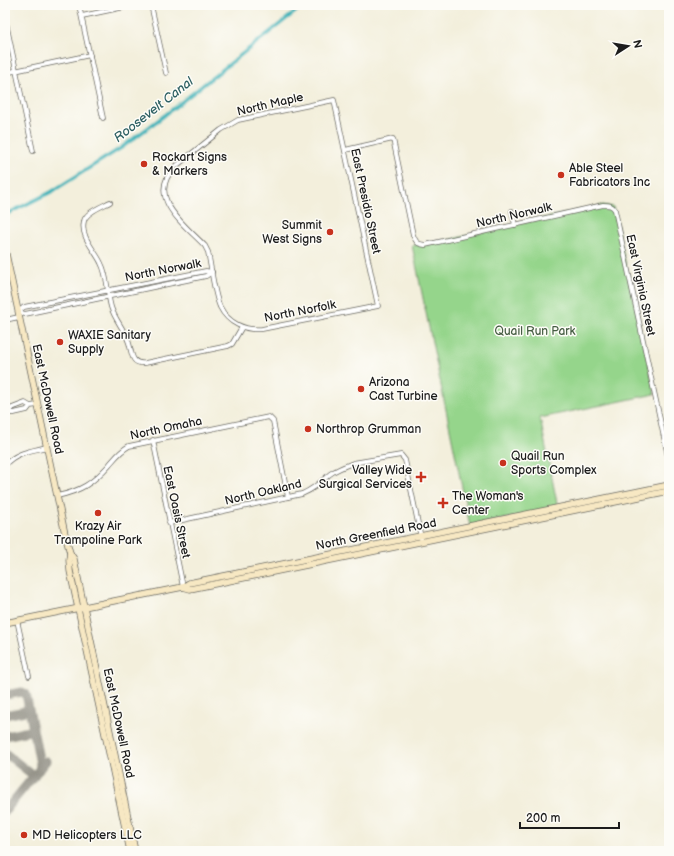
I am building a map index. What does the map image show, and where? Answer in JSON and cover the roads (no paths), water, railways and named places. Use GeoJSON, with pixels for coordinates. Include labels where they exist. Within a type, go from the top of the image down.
{"type":"FeatureCollection","features":[{"type":"Feature","properties":{"kind":"main road","name":"East McDowell Road"},"geometry":{"type":"LineString","coordinates":[[5,249],[57,496],[70,553],[74,559],[81,607],[130,851]]}},
{"type":"Feature","properties":{"kind":"main road","name":"North Greenfield Road"},"geometry":{"type":"LineString","coordinates":[[182,587],[190,589],[669,485]]}},
{"type":"Feature","properties":{"kind":"main road","name":"North Greenfield Road"},"geometry":{"type":"LineString","coordinates":[[5,622],[182,587],[189,583],[329,554],[421,539],[669,491]]}},
{"type":"Feature","properties":{"kind":"main road"},"geometry":{"type":"LineString","coordinates":[[300,565],[310,561],[326,558],[329,554]]}},
{"type":"Feature","properties":{"kind":"main road","name":"East McDowell Road"},"geometry":{"type":"LineString","coordinates":[[112,756],[135,851]]}},
{"type":"Feature","properties":{"kind":"street"},"geometry":{"type":"LineString","coordinates":[[79,5],[103,118]]}},
{"type":"Feature","properties":{"kind":"street"},"geometry":{"type":"LineString","coordinates":[[82,16],[134,5]]}},
{"type":"Feature","properties":{"kind":"street"},"geometry":{"type":"LineString","coordinates":[[151,5],[166,73]]}},
{"type":"Feature","properties":{"kind":"street"},"geometry":{"type":"LineString","coordinates":[[5,18],[33,151]]}},
{"type":"Feature","properties":{"kind":"street"},"geometry":{"type":"LineString","coordinates":[[5,73],[90,55]]}},
{"type":"Feature","properties":{"kind":"street","name":"East Presidio Street"},"geometry":{"type":"LineString","coordinates":[[334,100],[378,306]]}},
{"type":"Feature","properties":{"kind":"street","name":"North Maple"},"geometry":{"type":"LineString","coordinates":[[212,272],[208,252],[205,246],[168,207],[164,194],[168,176],[175,167],[230,124],[246,118],[334,100]]}},
{"type":"Feature","properties":{"kind":"street","name":"North Norwalk"},"geometry":{"type":"LineString","coordinates":[[345,150],[393,139],[413,235],[418,244],[425,245],[603,205],[613,207]]}},
{"type":"Feature","properties":{"kind":"street"},"geometry":{"type":"LineString","coordinates":[[110,202],[90,213],[84,220],[84,227],[86,237],[102,263],[114,316],[128,340],[133,359],[140,364],[232,344],[242,327],[228,318],[220,307],[212,272]]}},
{"type":"Feature","properties":{"kind":"street","name":"East Virginia Street"},"geometry":{"type":"LineString","coordinates":[[613,207],[617,218],[669,461]]}},
{"type":"Feature","properties":{"kind":"street"},"geometry":{"type":"LineString","coordinates":[[512,211],[514,225]]}},
{"type":"Feature","properties":{"kind":"street","name":"North Norwalk"},"geometry":{"type":"LineString","coordinates":[[5,320],[19,314],[25,314],[165,279],[206,271],[212,272]]}},
{"type":"Feature","properties":{"kind":"street","name":"North Norwalk"},"geometry":{"type":"LineString","coordinates":[[108,294],[206,276],[212,272]]}},
{"type":"Feature","properties":{"kind":"street"},"geometry":{"type":"LineString","coordinates":[[165,279],[167,284]]}},
{"type":"Feature","properties":{"kind":"street","name":"North Norfolk"},"geometry":{"type":"LineString","coordinates":[[242,327],[255,330],[262,329],[378,306]]}},
{"type":"Feature","properties":{"kind":"street"},"geometry":{"type":"LineString","coordinates":[[6,413],[12,408],[25,404],[30,406],[38,405]]}},
{"type":"Feature","properties":{"kind":"street"},"geometry":{"type":"LineString","coordinates":[[6,413],[14,414],[27,410],[30,406]]}},
{"type":"Feature","properties":{"kind":"street","name":"North Omaha"},"geometry":{"type":"LineString","coordinates":[[57,496],[72,492],[89,484],[100,475],[119,453],[125,448],[134,444],[269,417],[272,419],[284,471],[288,497]]}},
{"type":"Feature","properties":{"kind":"street","name":"East Oasis Street"},"geometry":{"type":"LineString","coordinates":[[152,440],[182,587]]}},
{"type":"Feature","properties":{"kind":"street"},"geometry":{"type":"LineString","coordinates":[[5,465],[13,457],[19,454],[47,448]]}},
{"type":"Feature","properties":{"kind":"street","name":"North Oakland"},"geometry":{"type":"LineString","coordinates":[[169,522],[288,497],[311,490],[331,473],[346,465],[401,455],[405,460],[421,539]]}},
{"type":"Feature","properties":{"kind":"street"},"geometry":{"type":"LineString","coordinates":[[18,620],[29,676]]}},
{"type":"Feature","properties":{"kind":"waterway","name":"Roosevelt Canal"},"geometry":{"type":"LineString","coordinates":[[5,215],[51,192],[121,148],[304,5]]}},
{"type":"Feature","properties":{"kind":"place","name":"Rockart Signs & Markers"},"geometry":{"type":"Point","coordinates":[144,164]}},
{"type":"Feature","properties":{"kind":"place","name":"Able Steel Fabricators Inc"},"geometry":{"type":"Point","coordinates":[561,175]}},
{"type":"Feature","properties":{"kind":"place","name":"Summit West Signs"},"geometry":{"type":"Point","coordinates":[330,232]}},
{"type":"Feature","properties":{"kind":"place","name":"WAXIE Sanitary Supply"},"geometry":{"type":"Point","coordinates":[60,342]}},
{"type":"Feature","properties":{"kind":"place","name":"Arizona Cast Turbine"},"geometry":{"type":"Point","coordinates":[361,389]}},
{"type":"Feature","properties":{"kind":"place","name":"Northrop Grumman"},"geometry":{"type":"Point","coordinates":[308,429]}},
{"type":"Feature","properties":{"kind":"place","name":"Quail Run Sports Complex"},"geometry":{"type":"Point","coordinates":[503,463]}},
{"type":"Feature","properties":{"kind":"place","name":"Valley Wide Surgical Services"},"geometry":{"type":"Point","coordinates":[421,477]}},
{"type":"Feature","properties":{"kind":"place","name":"The Woman's Center"},"geometry":{"type":"Point","coordinates":[443,503]}},
{"type":"Feature","properties":{"kind":"place","name":"Krazy Air Trampoline Park"},"geometry":{"type":"Point","coordinates":[98,513]}},
{"type":"Feature","properties":{"kind":"place","name":"MD Helicopters LLC"},"geometry":{"type":"Point","coordinates":[24,835]}},
{"type":"Feature","properties":{"kind":"park label","name":"Quail Run Park"},"geometry":{"type":"Point","coordinates":[535,331]}}]}
